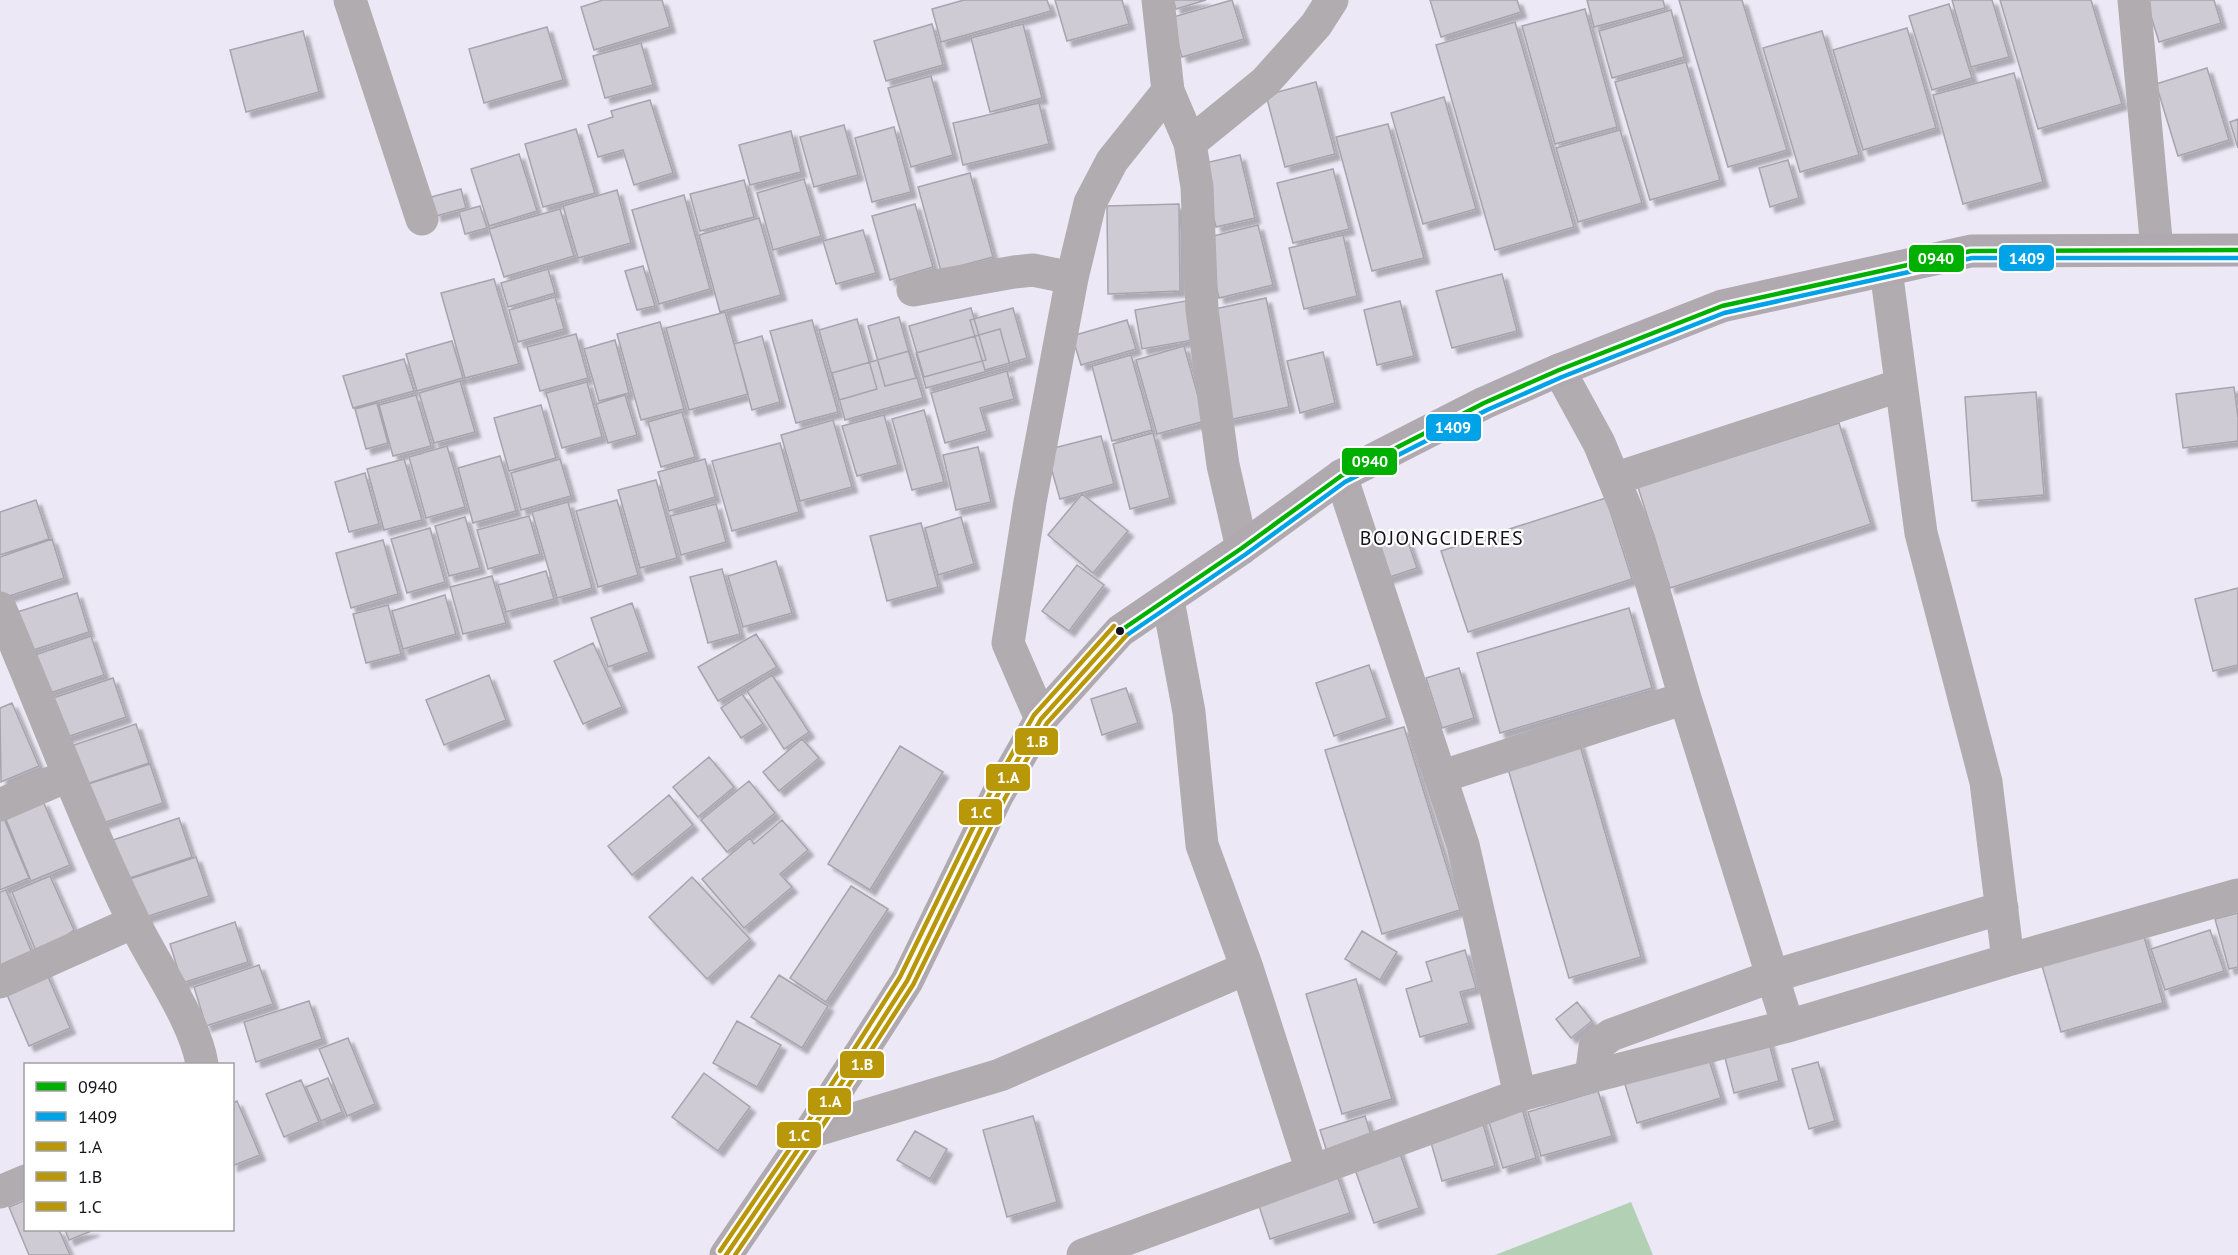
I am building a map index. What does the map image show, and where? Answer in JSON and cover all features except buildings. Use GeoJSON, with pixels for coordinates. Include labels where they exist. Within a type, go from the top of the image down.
{"type":"FeatureCollection","features":[{"type":"Feature","properties":{"kind":"highway"},"geometry":{"type":"LineString","coordinates":[[726,1255],[810,1132],[907,981],[997,796],[1041,719],[1120,631],[1168,600],[1341,476],[1484,403],[1559,370],[1722,306],[1971,251],[2238,250]]}},
{"type":"Feature","properties":{"kind":"street"},"geometry":{"type":"LineString","coordinates":[[350,0],[422,219]]}},
{"type":"Feature","properties":{"kind":"street"},"geometry":{"type":"LineString","coordinates":[[1158,0],[1168,91],[1190,143],[1197,187],[1204,321],[1223,465],[1242,548]]}},
{"type":"Feature","properties":{"kind":"street"},"geometry":{"type":"LineString","coordinates":[[1190,143],[1265,82],[1316,25],[1332,0]]}},
{"type":"Feature","properties":{"kind":"street"},"geometry":{"type":"LineString","coordinates":[[2134,0],[2157,250]]}},
{"type":"Feature","properties":{"kind":"street"},"geometry":{"type":"LineString","coordinates":[[1041,719],[1008,643],[1030,502],[1072,278],[1090,203],[1112,161],[1168,91]]}},
{"type":"Feature","properties":{"kind":"street"},"geometry":{"type":"LineString","coordinates":[[913,290],[1033,270],[1072,278]]}},
{"type":"Feature","properties":{"kind":"street"},"geometry":{"type":"LineString","coordinates":[[1886,270],[1921,533],[1986,782],[2008,960]]}},
{"type":"Feature","properties":{"kind":"street"},"geometry":{"type":"LineString","coordinates":[[1559,370],[1599,443],[1639,540],[1684,698],[1788,1026]]}},
{"type":"Feature","properties":{"kind":"street"},"geometry":{"type":"LineString","coordinates":[[1614,479],[1901,385]]}},
{"type":"Feature","properties":{"kind":"street"},"geometry":{"type":"LineString","coordinates":[[1341,476],[1463,845],[1520,1095]]}},
{"type":"Feature","properties":{"kind":"street"},"geometry":{"type":"LineString","coordinates":[[1168,600],[1189,712],[1202,844],[1247,968],[1312,1172]]}},
{"type":"Feature","properties":{"kind":"street"},"geometry":{"type":"LineString","coordinates":[[2,616],[134,922],[189,1025],[202,1063]]}},
{"type":"Feature","properties":{"kind":"street"},"geometry":{"type":"LineString","coordinates":[[1440,777],[1684,698]]}},
{"type":"Feature","properties":{"kind":"street"},"geometry":{"type":"LineString","coordinates":[[0,805],[69,775]]}},
{"type":"Feature","properties":{"kind":"street"},"geometry":{"type":"LineString","coordinates":[[1083,1255],[1520,1095],[1788,1026],[2008,960],[2238,895]]}},
{"type":"Feature","properties":{"kind":"street"},"geometry":{"type":"LineString","coordinates":[[1590,1077],[1595,1047],[1611,1035],[1773,976],[2001,908]]}},
{"type":"Feature","properties":{"kind":"street"},"geometry":{"type":"LineString","coordinates":[[0,982],[134,922]]}},
{"type":"Feature","properties":{"kind":"street"},"geometry":{"type":"LineString","coordinates":[[810,1132],[1000,1075],[1247,968]]}},
{"type":"Feature","properties":{"kind":"street"},"geometry":{"type":"LineString","coordinates":[[0,1192],[24,1182]]}},
{"type":"Feature","properties":{"kind":"green space"},"geometry":{"type":"Polygon","coordinates":[[[1631,1202],[1653,1255],[1495,1255],[1631,1202]]]}},
{"type":"Feature","properties":{"kind":"transit line","name":"0940"},"geometry":{"type":"LineString","coordinates":[[1120,631],[1242,548],[1341,476],[1484,403],[1559,370],[1722,306],[1971,251],[2238,250]]}},
{"type":"Feature","properties":{"kind":"transit line","name":"1409"},"geometry":{"type":"LineString","coordinates":[[1124,637],[1246,554],[1345,482],[1487,410],[1562,377],[1724,313],[1972,258],[2238,258]]}},
{"type":"Feature","properties":{"kind":"transit line","name":"1.C"},"geometry":{"type":"LineString","coordinates":[[720,1251],[804,1128],[900,977],[990,793],[1034,715],[1114,626]]}},
{"type":"Feature","properties":{"kind":"transit line","name":"1.A"},"geometry":{"type":"LineString","coordinates":[[726,1255],[810,1132],[907,981],[997,796],[1041,719],[1120,631]]}},
{"type":"Feature","properties":{"kind":"transit line","name":"1.B"},"geometry":{"type":"LineString","coordinates":[[735,1255],[816,1136],[913,985],[1004,800],[1047,723],[1126,636]]}},
{"type":"Feature","properties":{"kind":"district","name":"BOJONGCIDERES"},"geometry":{"type":"Point","coordinates":[1442,538]}}]}
